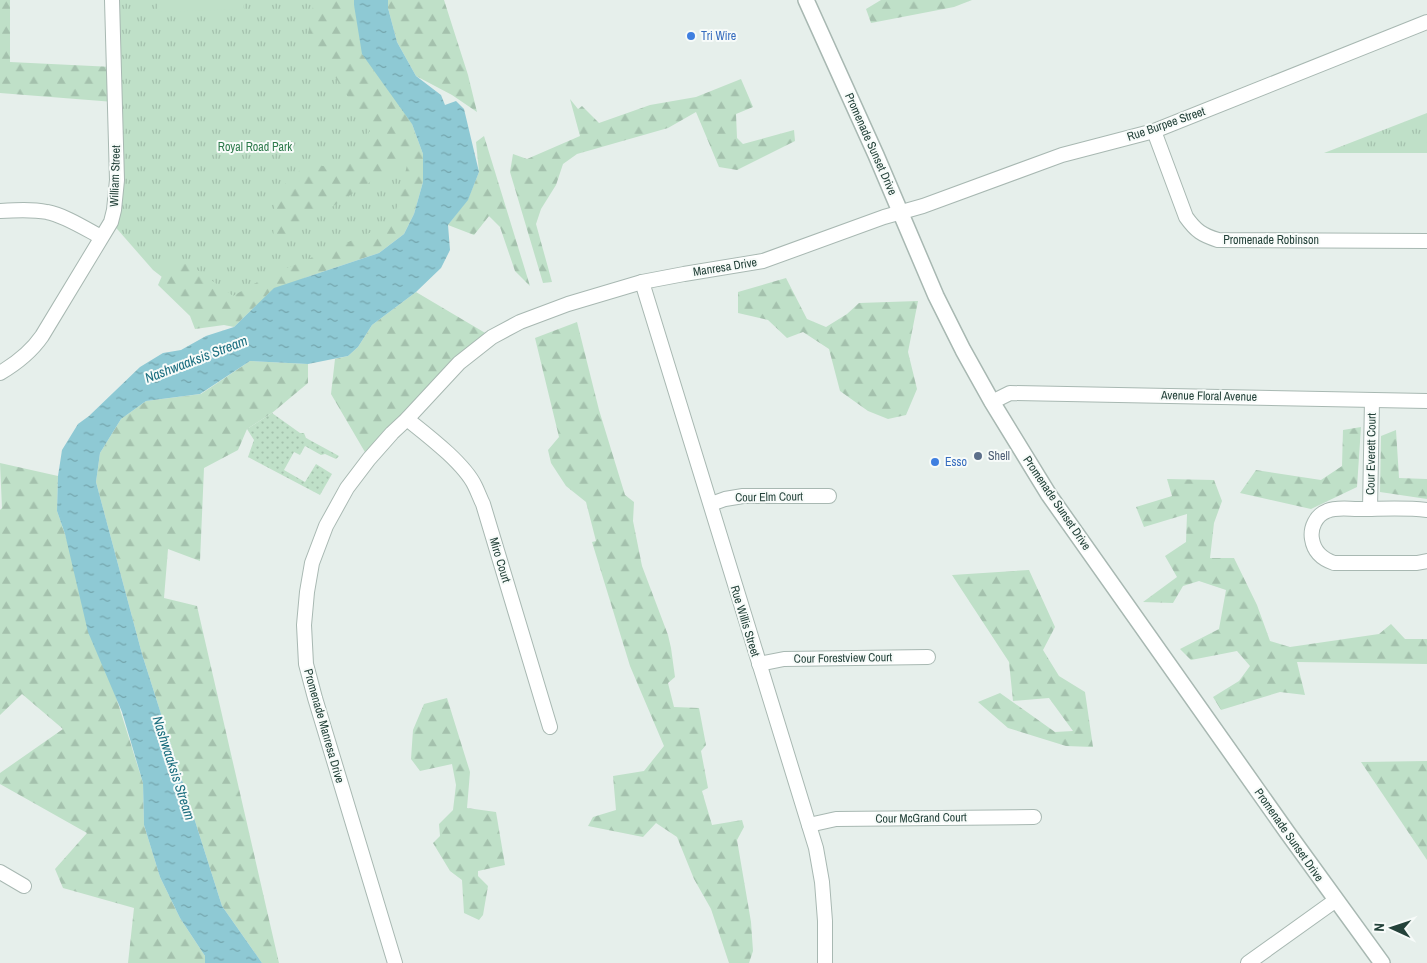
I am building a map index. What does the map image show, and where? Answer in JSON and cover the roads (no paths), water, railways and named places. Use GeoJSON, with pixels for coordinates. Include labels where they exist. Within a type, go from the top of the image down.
{"type":"FeatureCollection","features":[{"type":"Feature","properties":{"kind":"street","name":"William Street"},"geometry":{"type":"LineString","coordinates":[[0,372],[19,361],[39,341],[111,222],[116,198],[117,180],[112,0]]}},
{"type":"Feature","properties":{"kind":"street","name":"Promenade Sunset Drive"},"geometry":{"type":"LineString","coordinates":[[806,0],[832,55],[936,296],[992,402],[1049,495],[1382,963]]}},
{"type":"Feature","properties":{"kind":"street","name":"Rue Burpee Street"},"geometry":{"type":"LineString","coordinates":[[900,212],[923,206],[1062,155],[1154,131],[1427,22]]}},
{"type":"Feature","properties":{"kind":"street","name":"Promenade Robinson"},"geometry":{"type":"LineString","coordinates":[[1154,131],[1186,217],[1204,236],[1218,240],[1427,241]]}},
{"type":"Feature","properties":{"kind":"street"},"geometry":{"type":"LineString","coordinates":[[0,211],[30,210],[50,212],[80,225],[101,237]]}},
{"type":"Feature","properties":{"kind":"street","name":"Manresa Drive"},"geometry":{"type":"LineString","coordinates":[[545,312],[642,282],[763,261],[900,212]]}},
{"type":"Feature","properties":{"kind":"street","name":"Rue Willis Street"},"geometry":{"type":"LineString","coordinates":[[642,282],[816,848],[822,882],[825,921],[825,963]]}},
{"type":"Feature","properties":{"kind":"street","name":"Promenade Manresa Drive"},"geometry":{"type":"LineString","coordinates":[[395,963],[306,664],[304,625],[312,562],[326,526],[347,488],[392,433],[459,363],[492,337],[520,322],[545,312]]}},
{"type":"Feature","properties":{"kind":"street","name":"Avenue Floral Avenue"},"geometry":{"type":"LineString","coordinates":[[992,402],[1010,393],[1427,401]]}},
{"type":"Feature","properties":{"kind":"street","name":"Cour Everett Court"},"geometry":{"type":"LineString","coordinates":[[1370,509],[1372,400]]}},
{"type":"Feature","properties":{"kind":"street","name":"Miro Court"},"geometry":{"type":"LineString","coordinates":[[407,419],[431,438],[457,463],[475,485],[483,504],[550,727]]}},
{"type":"Feature","properties":{"kind":"street","name":"Cour Elm Court"},"geometry":{"type":"LineString","coordinates":[[710,504],[743,496],[829,496]]}},
{"type":"Feature","properties":{"kind":"street","name":"Cour Everett Court"},"geometry":{"type":"LineString","coordinates":[[1427,510],[1335,509],[1326,511],[1319,516],[1314,524],[1311,535],[1318,554],[1325,560],[1334,562],[1417,564],[1427,562]]}},
{"type":"Feature","properties":{"kind":"street","name":"Cour Forestview Court"},"geometry":{"type":"LineString","coordinates":[[759,664],[784,659],[928,657]]}},
{"type":"Feature","properties":{"kind":"street","name":"Cour McGrand Court"},"geometry":{"type":"LineString","coordinates":[[809,825],[836,820],[1034,817]]}},
{"type":"Feature","properties":{"kind":"street"},"geometry":{"type":"LineString","coordinates":[[0,872],[24,886]]}},
{"type":"Feature","properties":{"kind":"street"},"geometry":{"type":"LineString","coordinates":[[1248,963],[1336,900]]}},
{"type":"Feature","properties":{"kind":"water","name":"Nashwaaksis Stream"},"geometry":{"type":"Polygon","coordinates":[[[354,0],[388,0],[388,8],[397,42],[416,76],[441,95],[445,105],[456,101],[464,109],[479,172],[468,200],[448,225],[450,250],[441,268],[416,292],[372,325],[358,347],[348,356],[308,364],[250,361],[200,394],[146,401],[121,419],[100,453],[96,482],[142,654],[222,906],[262,963],[205,963],[205,956],[180,918],[160,877],[144,825],[143,783],[122,712],[88,632],[65,534],[57,511],[58,476],[62,450],[78,424],[89,416],[140,367],[163,353],[181,350],[206,336],[234,327],[274,288],[379,253],[404,234],[414,214],[423,182],[423,154],[412,124],[362,54],[354,0]]]}},
{"type":"Feature","properties":{"kind":"place","name":"Tri Wire"},"geometry":{"type":"Point","coordinates":[691,36]}},
{"type":"Feature","properties":{"kind":"place","name":"Shell"},"geometry":{"type":"Point","coordinates":[978,456]}},
{"type":"Feature","properties":{"kind":"place","name":"Esso"},"geometry":{"type":"Point","coordinates":[935,462]}},
{"type":"Feature","properties":{"kind":"park label","name":"Royal Road Park"},"geometry":{"type":"Point","coordinates":[255,147]}}]}
